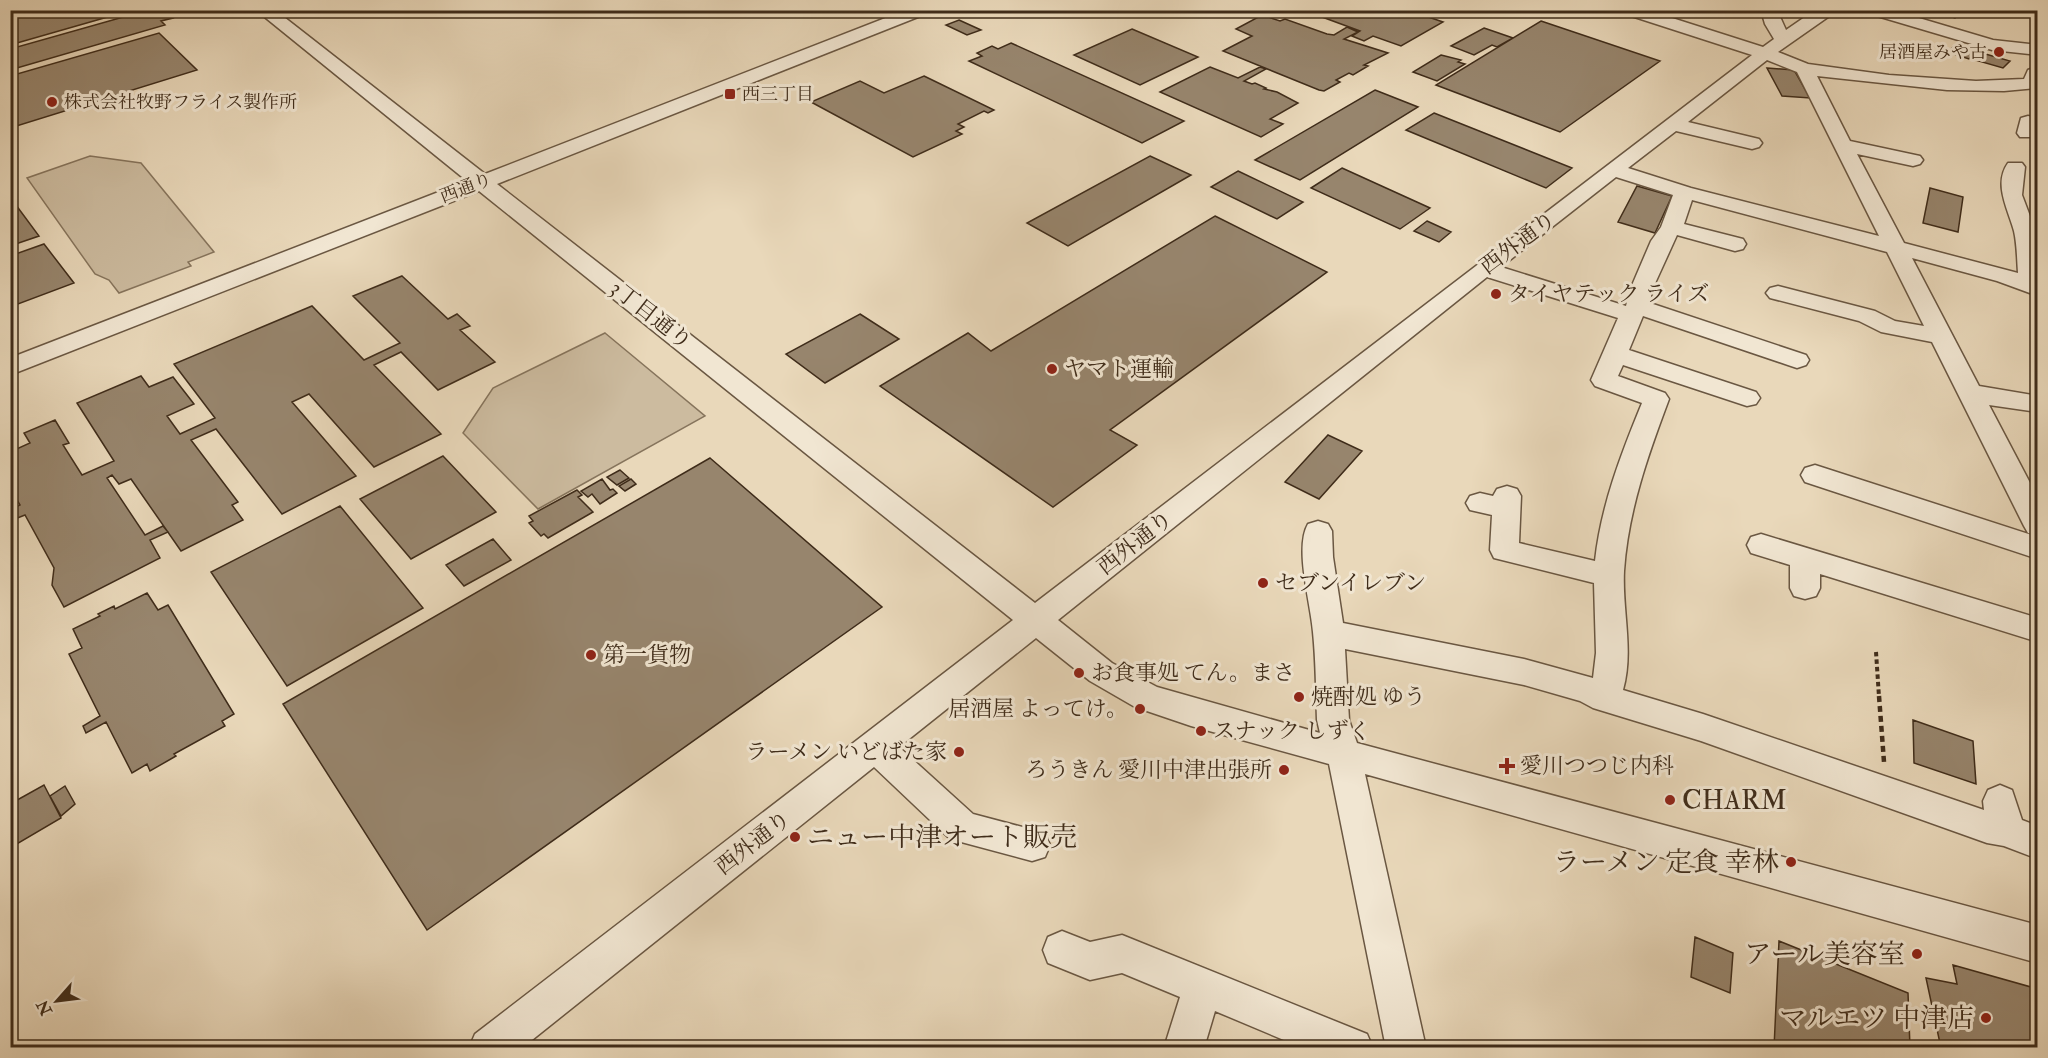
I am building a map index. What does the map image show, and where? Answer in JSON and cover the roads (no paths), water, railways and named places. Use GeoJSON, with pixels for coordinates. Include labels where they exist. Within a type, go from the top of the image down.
{"type":"FeatureCollection","features":[{"type":"Feature","properties":{"kind":"street","name":"3丁目通り"},"geometry":{"type":"LineString","coordinates":[[264,10],[1101,672],[1146,698],[2037,944]]}},
{"type":"Feature","properties":{"kind":"street","name":"西通り"},"geometry":{"type":"LineString","coordinates":[[10,367],[922,10]]}},
{"type":"Feature","properties":{"kind":"street"},"geometry":{"type":"LineString","coordinates":[[1628,10],[1775,47],[1804,69],[2037,526]]}},
{"type":"Feature","properties":{"kind":"street"},"geometry":{"type":"LineString","coordinates":[[1769,10],[1775,47]]}},
{"type":"Feature","properties":{"kind":"street"},"geometry":{"type":"LineString","coordinates":[[1873,10],[1992,45],[2035,52]]}},
{"type":"Feature","properties":{"kind":"street"},"geometry":{"type":"LineString","coordinates":[[1787,12],[1824,12]]}},
{"type":"Feature","properties":{"kind":"street","name":"西外通り"},"geometry":{"type":"LineString","coordinates":[[489,1047],[877,746],[1484,269],[1824,12]]}},
{"type":"Feature","properties":{"kind":"street"},"geometry":{"type":"LineString","coordinates":[[1804,69],[1934,84],[2023,85],[2036,79]]}},
{"type":"Feature","properties":{"kind":"street"},"geometry":{"type":"LineString","coordinates":[[1675,124],[1752,143]]}},
{"type":"Feature","properties":{"kind":"street"},"geometry":{"type":"LineString","coordinates":[[1842,145],[1913,160]]}},
{"type":"Feature","properties":{"kind":"street"},"geometry":{"type":"LineString","coordinates":[[1614,170],[1684,192],[1736,199],[1895,247],[2005,276],[2034,288]]}},
{"type":"Feature","properties":{"kind":"street"},"geometry":{"type":"LineString","coordinates":[[2034,288],[2025,232],[2012,195],[2015,171],[2037,180]]}},
{"type":"Feature","properties":{"kind":"street"},"geometry":{"type":"LineString","coordinates":[[1604,698],[1611,680],[1609,576],[1614,521],[1638,480],[1658,423],[1656,399],[1604,380],[1662,241],[1672,227],[1684,192]]}},
{"type":"Feature","properties":{"kind":"street"},"geometry":{"type":"LineString","coordinates":[[2016,210],[2037,215]]}},
{"type":"Feature","properties":{"kind":"street"},"geometry":{"type":"LineString","coordinates":[[1672,227],[1735,244]]}},
{"type":"Feature","properties":{"kind":"street"},"geometry":{"type":"LineString","coordinates":[[1484,269],[1634,311],[1755,341],[1797,360]]}},
{"type":"Feature","properties":{"kind":"street"},"geometry":{"type":"LineString","coordinates":[[1778,292],[1818,311],[1867,316],[1889,327],[1939,336]]}},
{"type":"Feature","properties":{"kind":"street"},"geometry":{"type":"LineString","coordinates":[[1616,354],[1710,380],[1747,398]]}},
{"type":"Feature","properties":{"kind":"street"},"geometry":{"type":"LineString","coordinates":[[1968,393],[2037,404]]}},
{"type":"Feature","properties":{"kind":"street"},"geometry":{"type":"LineString","coordinates":[[1815,475],[2037,548]]}},
{"type":"Feature","properties":{"kind":"street"},"geometry":{"type":"LineString","coordinates":[[1498,502],[1504,550],[1609,576]]}},
{"type":"Feature","properties":{"kind":"street"},"geometry":{"type":"LineString","coordinates":[[1318,531],[1318,557],[1329,633],[1333,720],[1343,752],[1406,1047]]}},
{"type":"Feature","properties":{"kind":"street"},"geometry":{"type":"LineString","coordinates":[[1761,545],[2037,630]]}},
{"type":"Feature","properties":{"kind":"street"},"geometry":{"type":"LineString","coordinates":[[1805,558],[1805,588]]}},
{"type":"Feature","properties":{"kind":"street"},"geometry":{"type":"LineString","coordinates":[[1329,633],[1524,672],[1589,690],[1604,698],[1703,728],[1987,827],[2003,815],[2037,843]]}},
{"type":"Feature","properties":{"kind":"street"},"geometry":{"type":"LineString","coordinates":[[877,746],[894,765],[963,828],[1032,845]]}},
{"type":"Feature","properties":{"kind":"street"},"geometry":{"type":"LineString","coordinates":[[1062,950],[1090,961],[1125,943],[1203,987],[1256,997],[1353,1047]]}},
{"type":"Feature","properties":{"kind":"street"},"geometry":{"type":"LineString","coordinates":[[1184,1047],[1203,987]]}},
{"type":"Feature","properties":{"kind":"place","name":"居酒屋みや古"},"geometry":{"type":"Point","coordinates":[1999,52]}},
{"type":"Feature","properties":{"kind":"place","name":"西三丁目"},"geometry":{"type":"Point","coordinates":[730,94]}},
{"type":"Feature","properties":{"kind":"place","name":"株式会社牧野フライス製作所"},"geometry":{"type":"Point","coordinates":[52,102]}},
{"type":"Feature","properties":{"kind":"place","name":"タイヤテック ライズ"},"geometry":{"type":"Point","coordinates":[1496,294]}},
{"type":"Feature","properties":{"kind":"place","name":"ヤマト運輸"},"geometry":{"type":"Point","coordinates":[1052,369]}},
{"type":"Feature","properties":{"kind":"place","name":"セブンイレブン"},"geometry":{"type":"Point","coordinates":[1263,583]}},
{"type":"Feature","properties":{"kind":"place","name":"第一貨物"},"geometry":{"type":"Point","coordinates":[591,655]}},
{"type":"Feature","properties":{"kind":"place","name":"お食事処 てん。まさ"},"geometry":{"type":"Point","coordinates":[1079,673]}},
{"type":"Feature","properties":{"kind":"place","name":"焼酎処 ゆう"},"geometry":{"type":"Point","coordinates":[1299,697]}},
{"type":"Feature","properties":{"kind":"place","name":"居酒屋 よってけ。"},"geometry":{"type":"Point","coordinates":[1140,709]}},
{"type":"Feature","properties":{"kind":"place","name":"スナック しずく"},"geometry":{"type":"Point","coordinates":[1201,731]}},
{"type":"Feature","properties":{"kind":"place","name":"ラーメン いどばた家"},"geometry":{"type":"Point","coordinates":[959,752]}},
{"type":"Feature","properties":{"kind":"place","name":"愛川つつじ内科"},"geometry":{"type":"Point","coordinates":[1507,766]}},
{"type":"Feature","properties":{"kind":"place","name":"ろうきん 愛川中津出張所"},"geometry":{"type":"Point","coordinates":[1284,770]}},
{"type":"Feature","properties":{"kind":"place","name":"CHARM"},"geometry":{"type":"Point","coordinates":[1670,800]}},
{"type":"Feature","properties":{"kind":"place","name":"ニュー中津オート販売"},"geometry":{"type":"Point","coordinates":[795,837]}},
{"type":"Feature","properties":{"kind":"place","name":"ラーメン 定食 幸林"},"geometry":{"type":"Point","coordinates":[1791,862]}},
{"type":"Feature","properties":{"kind":"place","name":"アール美容室"},"geometry":{"type":"Point","coordinates":[1917,954]}},
{"type":"Feature","properties":{"kind":"place","name":"マルエツ 中津店"},"geometry":{"type":"Point","coordinates":[1986,1018]}}]}
